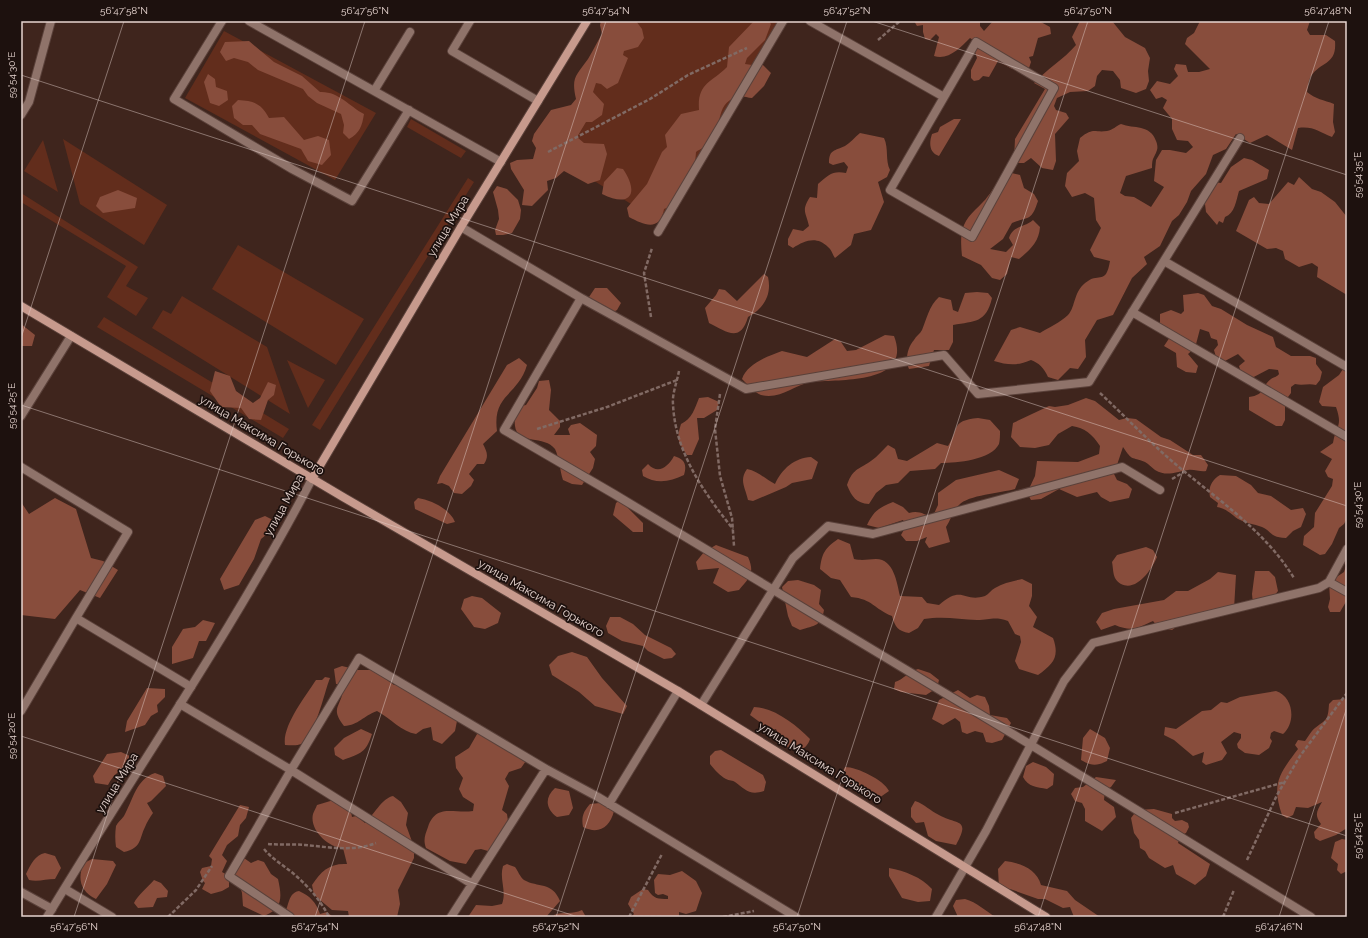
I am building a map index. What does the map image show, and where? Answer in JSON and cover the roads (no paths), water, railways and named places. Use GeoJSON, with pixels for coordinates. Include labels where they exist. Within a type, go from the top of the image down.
{"type":"FeatureCollection","features":[{"type":"Feature","properties":{"kind":"main road","name":"улица Мира"},"geometry":{"type":"LineString","coordinates":[[312,479],[461,227],[587,21]]}},
{"type":"Feature","properties":{"kind":"main road","name":"улица Максима Горького"},"geometry":{"type":"LineString","coordinates":[[21,306],[312,479],[678,691],[1046,917]]}},
{"type":"Feature","properties":{"kind":"street"},"geometry":{"type":"LineString","coordinates":[[21,115],[29,102],[51,21]]}},
{"type":"Feature","properties":{"kind":"street"},"geometry":{"type":"LineString","coordinates":[[222,21],[174,99],[352,202],[409,110]]}},
{"type":"Feature","properties":{"kind":"street"},"geometry":{"type":"LineString","coordinates":[[249,21],[501,162]]}},
{"type":"Feature","properties":{"kind":"street"},"geometry":{"type":"LineString","coordinates":[[470,21],[452,51],[538,101]]}},
{"type":"Feature","properties":{"kind":"street"},"geometry":{"type":"LineString","coordinates":[[658,232],[783,21]]}},
{"type":"Feature","properties":{"kind":"street"},"geometry":{"type":"LineString","coordinates":[[810,21],[944,97]]}},
{"type":"Feature","properties":{"kind":"street"},"geometry":{"type":"LineString","coordinates":[[374,91],[410,32]]}},
{"type":"Feature","properties":{"kind":"street"},"geometry":{"type":"LineString","coordinates":[[976,42],[1054,88],[972,237],[890,190],[944,97],[976,42]]}},
{"type":"Feature","properties":{"kind":"street"},"geometry":{"type":"LineString","coordinates":[[461,227],[581,298],[746,389],[944,355],[978,394],[1089,382],[1240,138]]}},
{"type":"Feature","properties":{"kind":"street"},"geometry":{"type":"LineString","coordinates":[[1164,261],[1347,367]]}},
{"type":"Feature","properties":{"kind":"street"},"geometry":{"type":"LineString","coordinates":[[581,298],[504,430],[1031,745],[1311,917]]}},
{"type":"Feature","properties":{"kind":"street"},"geometry":{"type":"LineString","coordinates":[[1132,312],[1347,438]]}},
{"type":"Feature","properties":{"kind":"street"},"geometry":{"type":"LineString","coordinates":[[21,416],[71,336]]}},
{"type":"Feature","properties":{"kind":"street"},"geometry":{"type":"LineString","coordinates":[[21,467],[128,532],[21,712]]}},
{"type":"Feature","properties":{"kind":"street"},"geometry":{"type":"LineString","coordinates":[[701,705],[772,589],[793,558],[828,526],[873,534],[1122,467],[1160,490]]}},
{"type":"Feature","properties":{"kind":"street","name":"улица Мира"},"geometry":{"type":"LineString","coordinates":[[47,917],[191,686],[289,522],[312,479]]}},
{"type":"Feature","properties":{"kind":"street"},"geometry":{"type":"LineString","coordinates":[[936,917],[966,867],[1064,681],[1093,643],[1319,588],[1329,582],[1347,549]]}},
{"type":"Feature","properties":{"kind":"street"},"geometry":{"type":"LineString","coordinates":[[1329,582],[1347,592]]}},
{"type":"Feature","properties":{"kind":"street"},"geometry":{"type":"LineString","coordinates":[[76,618],[191,686]]}},
{"type":"Feature","properties":{"kind":"street"},"geometry":{"type":"LineString","coordinates":[[290,917],[229,876],[359,658],[546,769],[609,804],[796,917]]}},
{"type":"Feature","properties":{"kind":"street"},"geometry":{"type":"LineString","coordinates":[[609,804],[678,691]]}},
{"type":"Feature","properties":{"kind":"street"},"geometry":{"type":"LineString","coordinates":[[180,704],[291,770],[472,884]]}},
{"type":"Feature","properties":{"kind":"street"},"geometry":{"type":"LineString","coordinates":[[451,917],[546,769]]}},
{"type":"Feature","properties":{"kind":"street"},"geometry":{"type":"LineString","coordinates":[[65,889],[112,917]]}},
{"type":"Feature","properties":{"kind":"street"},"geometry":{"type":"LineString","coordinates":[[21,892],[52,910]]}}]}
